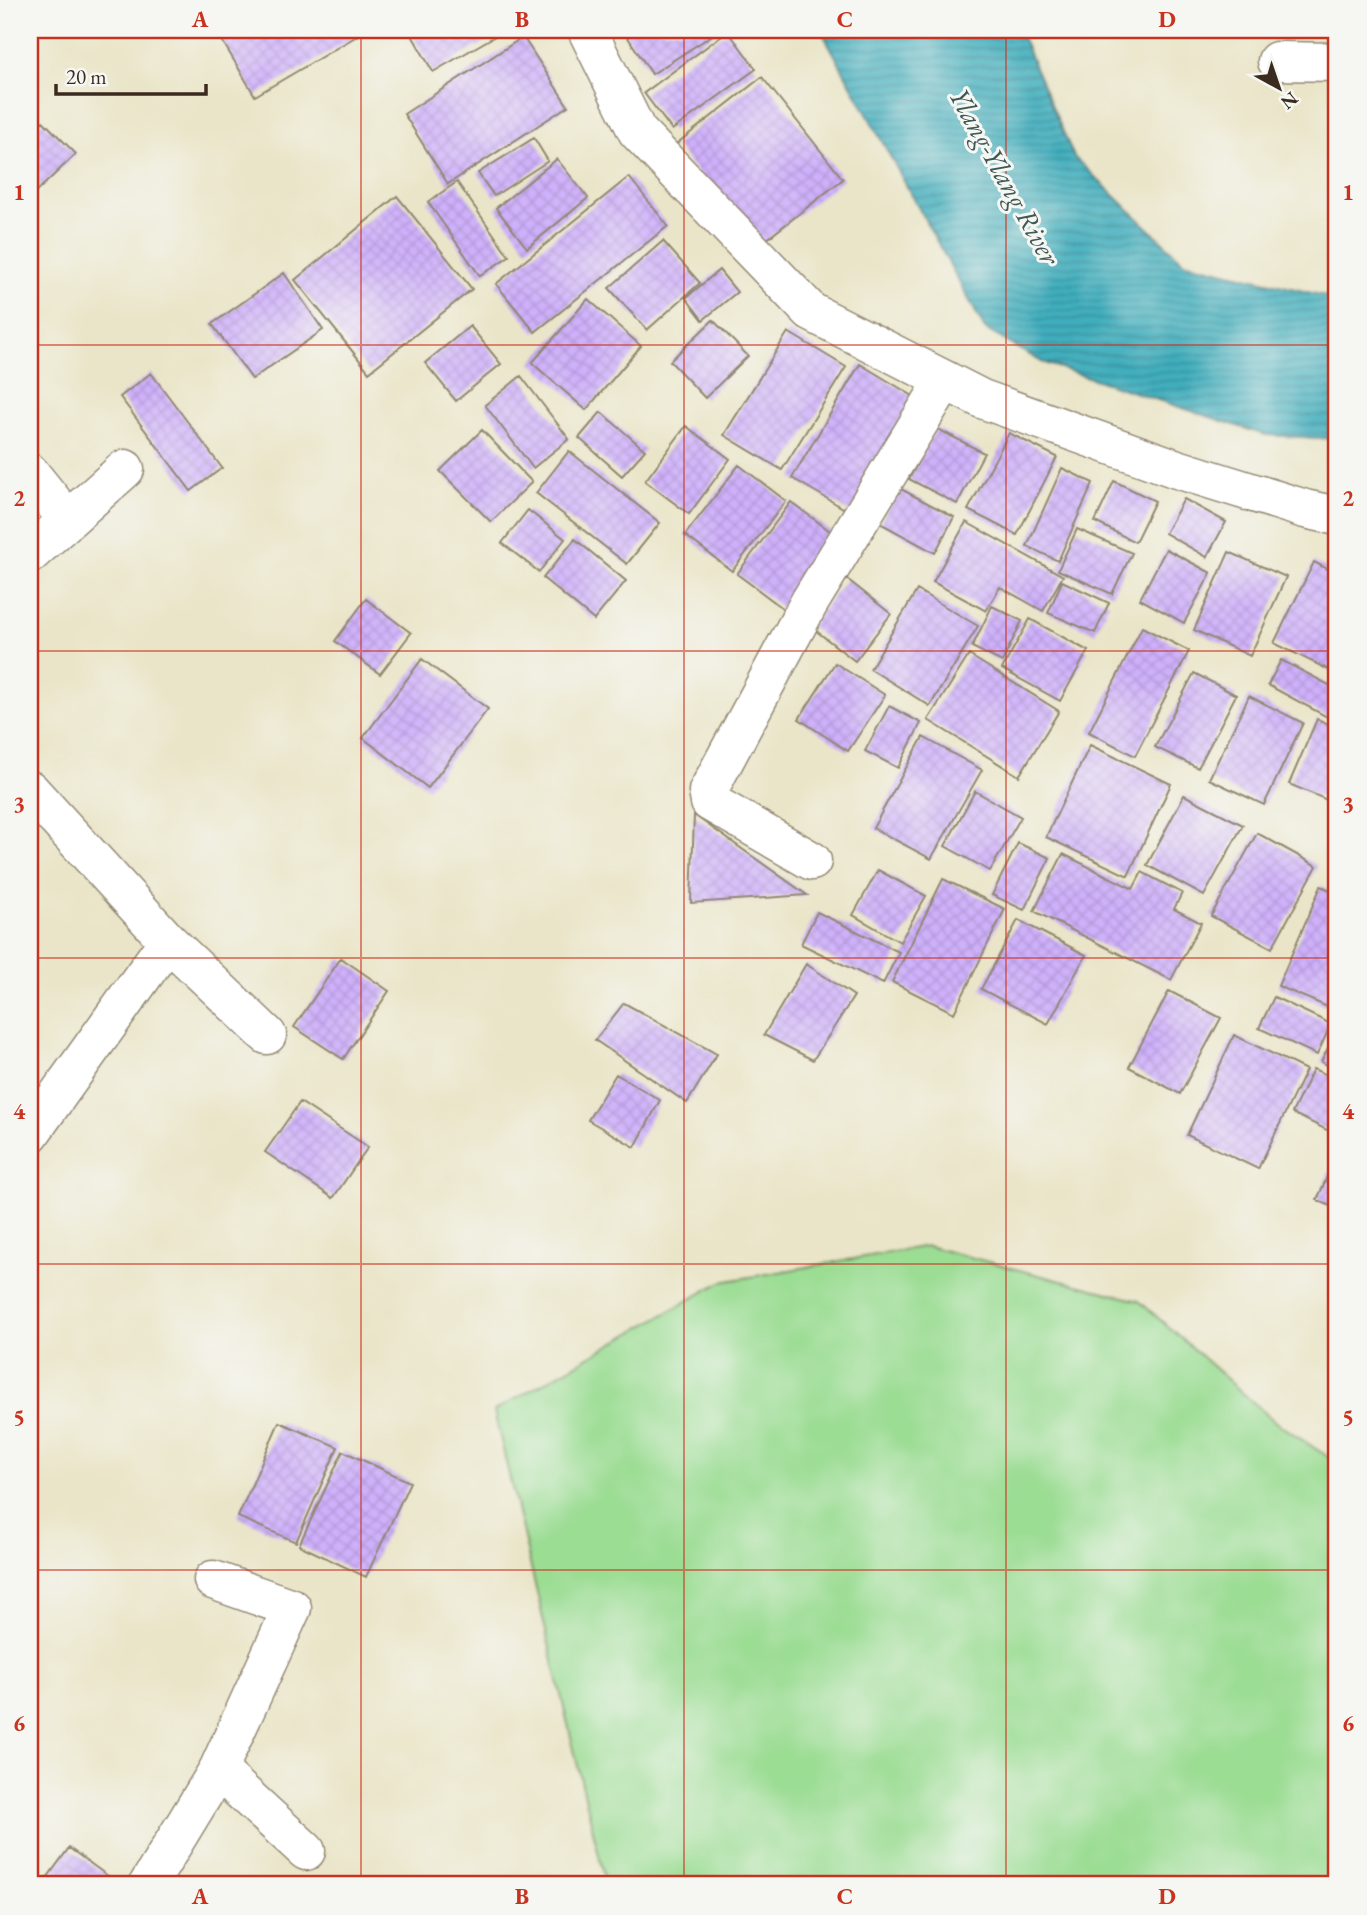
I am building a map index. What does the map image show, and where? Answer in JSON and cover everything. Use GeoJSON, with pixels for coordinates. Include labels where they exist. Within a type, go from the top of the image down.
{"type":"FeatureCollection","features":[{"type":"Feature","properties":{"kind":"street"},"geometry":{"type":"LineString","coordinates":[[587,30],[638,131],[811,312],[982,399],[1177,469],[1305,509],[1337,516]]}},
{"type":"Feature","properties":{"kind":"street"},"geometry":{"type":"LineString","coordinates":[[1277,61],[1337,62]]}},
{"type":"Feature","properties":{"kind":"street"},"geometry":{"type":"LineString","coordinates":[[812,861],[710,802],[708,791],[809,603],[945,380]]}},
{"type":"Feature","properties":{"kind":"street"},"geometry":{"type":"LineString","coordinates":[[30,554],[125,469]]}},
{"type":"Feature","properties":{"kind":"street"},"geometry":{"type":"LineString","coordinates":[[30,473],[66,519]]}},
{"type":"Feature","properties":{"kind":"street"},"geometry":{"type":"LineString","coordinates":[[30,790],[167,941],[267,1035]]}},
{"type":"Feature","properties":{"kind":"street"},"geometry":{"type":"LineString","coordinates":[[30,1135],[167,941]]}},
{"type":"Feature","properties":{"kind":"street"},"geometry":{"type":"LineString","coordinates":[[148,1885],[218,1770],[292,1608],[213,1580]]}},
{"type":"Feature","properties":{"kind":"street"},"geometry":{"type":"LineString","coordinates":[[218,1770],[306,1851]]}},
{"type":"Feature","properties":{"kind":"green space"},"geometry":{"type":"Polygon","coordinates":[[[927,1246],[1139,1301],[1274,1421],[1337,1463],[1337,1885],[606,1885],[494,1411],[721,1282],[927,1246]]]}},
{"type":"Feature","properties":{"kind":"water","name":"Ylang-Ylang River"},"geometry":{"type":"Polygon","coordinates":[[[821,30],[1019,30],[1074,157],[1184,262],[1337,299],[1337,439],[1265,435],[1042,362],[985,329],[821,30]]]}},
{"type":"Feature","properties":{"kind":"building"},"geometry":{"type":"Polygon","coordinates":[[[367,30],[255,96],[217,32],[367,30]]]}},
{"type":"Feature","properties":{"kind":"building"},"geometry":{"type":"Polygon","coordinates":[[[409,30],[491,30],[495,36],[433,72],[409,30]]]}},
{"type":"Feature","properties":{"kind":"building"},"geometry":{"type":"Polygon","coordinates":[[[623,30],[720,30],[652,74],[623,30]]]}},
{"type":"Feature","properties":{"kind":"building"},"geometry":{"type":"Polygon","coordinates":[[[728,31],[756,69],[672,130],[644,93],[728,31]]]}},
{"type":"Feature","properties":{"kind":"building"},"geometry":{"type":"Polygon","coordinates":[[[523,37],[568,106],[448,184],[404,114],[523,37]]]}},
{"type":"Feature","properties":{"kind":"building"},"geometry":{"type":"Polygon","coordinates":[[[762,77],[843,179],[757,247],[675,145],[762,77]]]}},
{"type":"Feature","properties":{"kind":"building"},"geometry":{"type":"Polygon","coordinates":[[[43,121],[76,154],[36,192],[30,186],[30,134],[43,121]]]}},
{"type":"Feature","properties":{"kind":"building"},"geometry":{"type":"Polygon","coordinates":[[[534,138],[548,161],[494,196],[478,173],[534,138]]]}},
{"type":"Feature","properties":{"kind":"building"},"geometry":{"type":"Polygon","coordinates":[[[557,159],[588,198],[527,248],[496,208],[557,159]]]}},
{"type":"Feature","properties":{"kind":"building"},"geometry":{"type":"Polygon","coordinates":[[[629,177],[668,226],[535,332],[496,284],[629,177]]]}},
{"type":"Feature","properties":{"kind":"building"},"geometry":{"type":"Polygon","coordinates":[[[457,182],[509,256],[480,276],[428,202],[457,182]]]}},
{"type":"Feature","properties":{"kind":"building"},"geometry":{"type":"Polygon","coordinates":[[[397,196],[472,289],[369,372],[295,280],[397,196]]]}},
{"type":"Feature","properties":{"kind":"building"},"geometry":{"type":"Polygon","coordinates":[[[663,241],[700,283],[647,330],[609,288],[663,241]]]}},
{"type":"Feature","properties":{"kind":"building"},"geometry":{"type":"Polygon","coordinates":[[[719,270],[737,292],[703,320],[686,298],[719,270]]]}},
{"type":"Feature","properties":{"kind":"building"},"geometry":{"type":"Polygon","coordinates":[[[284,273],[323,330],[252,379],[212,324],[284,273]]]}},
{"type":"Feature","properties":{"kind":"building"},"geometry":{"type":"Polygon","coordinates":[[[588,299],[641,346],[586,410],[532,363],[588,299]]]}},
{"type":"Feature","properties":{"kind":"building"},"geometry":{"type":"Polygon","coordinates":[[[713,320],[748,356],[705,398],[670,361],[713,320]]]}},
{"type":"Feature","properties":{"kind":"building"},"geometry":{"type":"Polygon","coordinates":[[[470,326],[501,364],[456,401],[425,363],[470,326]]]}},
{"type":"Feature","properties":{"kind":"building"},"geometry":{"type":"Polygon","coordinates":[[[788,332],[846,367],[782,470],[724,435],[788,332]]]}},
{"type":"Feature","properties":{"kind":"building"},"geometry":{"type":"Polygon","coordinates":[[[860,364],[923,402],[855,515],[792,478],[860,364]]]}},
{"type":"Feature","properties":{"kind":"building"},"geometry":{"type":"Polygon","coordinates":[[[151,373],[222,468],[191,491],[120,397],[151,373]]]}},
{"type":"Feature","properties":{"kind":"building"},"geometry":{"type":"Polygon","coordinates":[[[521,376],[569,439],[533,468],[485,405],[521,376]]]}},
{"type":"Feature","properties":{"kind":"building"},"geometry":{"type":"Polygon","coordinates":[[[601,412],[645,450],[622,476],[579,438],[601,412]]]}},
{"type":"Feature","properties":{"kind":"building"},"geometry":{"type":"Polygon","coordinates":[[[686,426],[730,459],[689,514],[645,481],[686,426]]]}},
{"type":"Feature","properties":{"kind":"building"},"geometry":{"type":"Polygon","coordinates":[[[936,428],[984,453],[957,504],[909,479],[936,428]]]}},
{"type":"Feature","properties":{"kind":"building"},"geometry":{"type":"Polygon","coordinates":[[[482,430],[532,482],[491,522],[440,471],[482,430]]]}},
{"type":"Feature","properties":{"kind":"building"},"geometry":{"type":"Polygon","coordinates":[[[1009,433],[1057,457],[1017,535],[968,510],[1009,433]]]}},
{"type":"Feature","properties":{"kind":"building"},"geometry":{"type":"Polygon","coordinates":[[[569,451],[660,523],[627,564],[536,493],[569,451]]]}},
{"type":"Feature","properties":{"kind":"building"},"geometry":{"type":"Polygon","coordinates":[[[739,465],[786,501],[732,571],[685,535],[739,465]]]}},
{"type":"Feature","properties":{"kind":"building"},"geometry":{"type":"Polygon","coordinates":[[[1062,468],[1093,483],[1058,561],[1027,546],[1062,468]]]}},
{"type":"Feature","properties":{"kind":"building"},"geometry":{"type":"Polygon","coordinates":[[[1114,481],[1155,501],[1135,542],[1095,522],[1114,481]]]}},
{"type":"Feature","properties":{"kind":"building"},"geometry":{"type":"Polygon","coordinates":[[[899,488],[954,517],[935,553],[880,523],[899,488]]]}},
{"type":"Feature","properties":{"kind":"building"},"geometry":{"type":"Polygon","coordinates":[[[1184,499],[1226,522],[1207,557],[1165,533],[1184,499]]]}},
{"type":"Feature","properties":{"kind":"building"},"geometry":{"type":"Polygon","coordinates":[[[791,502],[842,540],[788,612],[737,574],[791,502]]]}},
{"type":"Feature","properties":{"kind":"building"},"geometry":{"type":"Polygon","coordinates":[[[528,510],[565,539],[539,572],[502,543],[528,510]]]}},
{"type":"Feature","properties":{"kind":"building"},"geometry":{"type":"Polygon","coordinates":[[[966,522],[1063,576],[1043,611],[1000,587],[986,611],[933,582],[966,522]]]}},
{"type":"Feature","properties":{"kind":"building"},"geometry":{"type":"Polygon","coordinates":[[[1077,529],[1132,553],[1112,594],[1058,570],[1077,529]]]}},
{"type":"Feature","properties":{"kind":"building"},"geometry":{"type":"Polygon","coordinates":[[[575,539],[626,581],[594,620],[543,578],[575,539]]]}},
{"type":"Feature","properties":{"kind":"building"},"geometry":{"type":"Polygon","coordinates":[[[1166,549],[1211,573],[1184,623],[1140,599],[1166,549]]]}},
{"type":"Feature","properties":{"kind":"building"},"geometry":{"type":"Polygon","coordinates":[[[1229,552],[1286,577],[1250,656],[1194,630],[1229,552]]]}},
{"type":"Feature","properties":{"kind":"building"},"geometry":{"type":"Polygon","coordinates":[[[1314,562],[1337,574],[1337,674],[1274,643],[1314,562]]]}},
{"type":"Feature","properties":{"kind":"building"},"geometry":{"type":"Polygon","coordinates":[[[847,579],[891,614],[855,661],[810,626],[847,579]]]}},
{"type":"Feature","properties":{"kind":"building"},"geometry":{"type":"Polygon","coordinates":[[[1062,581],[1109,603],[1095,633],[1048,613],[1062,581]]]}},
{"type":"Feature","properties":{"kind":"building"},"geometry":{"type":"Polygon","coordinates":[[[917,590],[978,626],[930,706],[870,669],[917,590]]]}},
{"type":"Feature","properties":{"kind":"building"},"geometry":{"type":"Polygon","coordinates":[[[366,599],[411,633],[380,674],[335,641],[366,599]]]}},
{"type":"Feature","properties":{"kind":"building"},"geometry":{"type":"Polygon","coordinates":[[[992,606],[1022,621],[1002,662],[972,647],[992,606]]]}},
{"type":"Feature","properties":{"kind":"building"},"geometry":{"type":"Polygon","coordinates":[[[1030,619],[1088,651],[1060,701],[1002,669],[1030,619]]]}},
{"type":"Feature","properties":{"kind":"building"},"geometry":{"type":"Polygon","coordinates":[[[1142,627],[1189,651],[1135,756],[1089,732],[1142,627]]]}},
{"type":"Feature","properties":{"kind":"building"},"geometry":{"type":"Polygon","coordinates":[[[969,655],[1059,711],[1019,776],[928,720],[969,655]]]}},
{"type":"Feature","properties":{"kind":"building"},"geometry":{"type":"Polygon","coordinates":[[[422,659],[488,709],[428,788],[363,738],[422,659]]]}},
{"type":"Feature","properties":{"kind":"building"},"geometry":{"type":"Polygon","coordinates":[[[1281,660],[1337,689],[1337,698],[1327,717],[1268,685],[1281,660]]]}},
{"type":"Feature","properties":{"kind":"building"},"geometry":{"type":"Polygon","coordinates":[[[835,663],[885,695],[848,751],[799,719],[835,663]]]}},
{"type":"Feature","properties":{"kind":"building"},"geometry":{"type":"Polygon","coordinates":[[[1194,673],[1236,695],[1198,768],[1155,747],[1194,673]]]}},
{"type":"Feature","properties":{"kind":"building"},"geometry":{"type":"Polygon","coordinates":[[[1249,696],[1303,723],[1264,805],[1209,779],[1249,696]]]}},
{"type":"Feature","properties":{"kind":"building"},"geometry":{"type":"Polygon","coordinates":[[[889,706],[921,723],[898,768],[865,751],[889,706]]]}},
{"type":"Feature","properties":{"kind":"building"},"geometry":{"type":"Polygon","coordinates":[[[1317,719],[1337,728],[1337,796],[1334,803],[1289,784],[1317,719]]]}},
{"type":"Feature","properties":{"kind":"building"},"geometry":{"type":"Polygon","coordinates":[[[923,737],[982,770],[931,859],[873,828],[923,737]]]}},
{"type":"Feature","properties":{"kind":"building"},"geometry":{"type":"Polygon","coordinates":[[[1090,745],[1171,784],[1128,876],[1046,837],[1090,745]]]}},
{"type":"Feature","properties":{"kind":"building"},"geometry":{"type":"Polygon","coordinates":[[[975,791],[1021,817],[990,871],[945,846],[975,791]]]}},
{"type":"Feature","properties":{"kind":"building"},"geometry":{"type":"Polygon","coordinates":[[[1184,795],[1243,825],[1204,896],[1147,865],[1184,795]]]}},
{"type":"Feature","properties":{"kind":"building"},"geometry":{"type":"Polygon","coordinates":[[[694,815],[807,895],[691,903],[694,815]]]}},
{"type":"Feature","properties":{"kind":"building"},"geometry":{"type":"Polygon","coordinates":[[[1257,833],[1317,866],[1272,948],[1211,916],[1257,833]]]}},
{"type":"Feature","properties":{"kind":"building"},"geometry":{"type":"Polygon","coordinates":[[[1018,843],[1050,858],[1024,910],[992,895],[1018,843]]]}},
{"type":"Feature","properties":{"kind":"building"},"geometry":{"type":"Polygon","coordinates":[[[1063,854],[1133,889],[1142,872],[1182,893],[1174,909],[1201,923],[1171,980],[1034,911],[1063,854]]]}},
{"type":"Feature","properties":{"kind":"building"},"geometry":{"type":"Polygon","coordinates":[[[878,870],[926,896],[900,942],[853,915],[878,870]]]}},
{"type":"Feature","properties":{"kind":"building"},"geometry":{"type":"Polygon","coordinates":[[[943,879],[1005,909],[954,1013],[892,982],[943,879]]]}},
{"type":"Feature","properties":{"kind":"building"},"geometry":{"type":"Polygon","coordinates":[[[1321,886],[1337,893],[1337,1011],[1278,986],[1321,886]]]}},
{"type":"Feature","properties":{"kind":"building"},"geometry":{"type":"Polygon","coordinates":[[[817,912],[899,952],[883,984],[801,944],[817,912]]]}},
{"type":"Feature","properties":{"kind":"building"},"geometry":{"type":"Polygon","coordinates":[[[1018,920],[1086,955],[1048,1024],[981,989],[1018,920]]]}},
{"type":"Feature","properties":{"kind":"building"},"geometry":{"type":"Polygon","coordinates":[[[341,958],[389,991],[343,1059],[294,1027],[341,958]]]}},
{"type":"Feature","properties":{"kind":"building"},"geometry":{"type":"Polygon","coordinates":[[[806,964],[854,996],[813,1060],[764,1035],[806,964]]]}},
{"type":"Feature","properties":{"kind":"building"},"geometry":{"type":"Polygon","coordinates":[[[1169,991],[1221,1018],[1180,1094],[1129,1067],[1169,991]]]}},
{"type":"Feature","properties":{"kind":"building"},"geometry":{"type":"Polygon","coordinates":[[[1274,997],[1331,1024],[1317,1055],[1259,1028],[1274,997]]]}},
{"type":"Feature","properties":{"kind":"building"},"geometry":{"type":"Polygon","coordinates":[[[624,1003],[717,1054],[687,1103],[595,1040],[624,1003]]]}},
{"type":"Feature","properties":{"kind":"building"},"geometry":{"type":"Polygon","coordinates":[[[1234,1035],[1306,1070],[1258,1169],[1187,1135],[1234,1035]]]}},
{"type":"Feature","properties":{"kind":"building"},"geometry":{"type":"Polygon","coordinates":[[[1333,1038],[1337,1040],[1337,1070],[1321,1062],[1333,1038]]]}},
{"type":"Feature","properties":{"kind":"building"},"geometry":{"type":"Polygon","coordinates":[[[1313,1069],[1337,1079],[1337,1124],[1333,1133],[1292,1113],[1313,1069]]]}},
{"type":"Feature","properties":{"kind":"building"},"geometry":{"type":"Polygon","coordinates":[[[616,1074],[660,1100],[635,1147],[588,1120],[616,1074]]]}},
{"type":"Feature","properties":{"kind":"building"},"geometry":{"type":"Polygon","coordinates":[[[300,1102],[368,1147],[333,1198],[265,1152],[300,1102]]]}},
{"type":"Feature","properties":{"kind":"building"},"geometry":{"type":"Polygon","coordinates":[[[1337,1154],[1337,1209],[1317,1200],[1337,1154]]]}},
{"type":"Feature","properties":{"kind":"building"},"geometry":{"type":"Polygon","coordinates":[[[279,1422],[338,1447],[296,1542],[238,1517],[279,1422]]]}},
{"type":"Feature","properties":{"kind":"building"},"geometry":{"type":"Polygon","coordinates":[[[343,1451],[410,1482],[366,1577],[299,1545],[343,1451]]]}},
{"type":"Feature","properties":{"kind":"building"},"geometry":{"type":"Polygon","coordinates":[[[69,1848],[119,1884],[42,1885],[69,1848]]]}}]}
